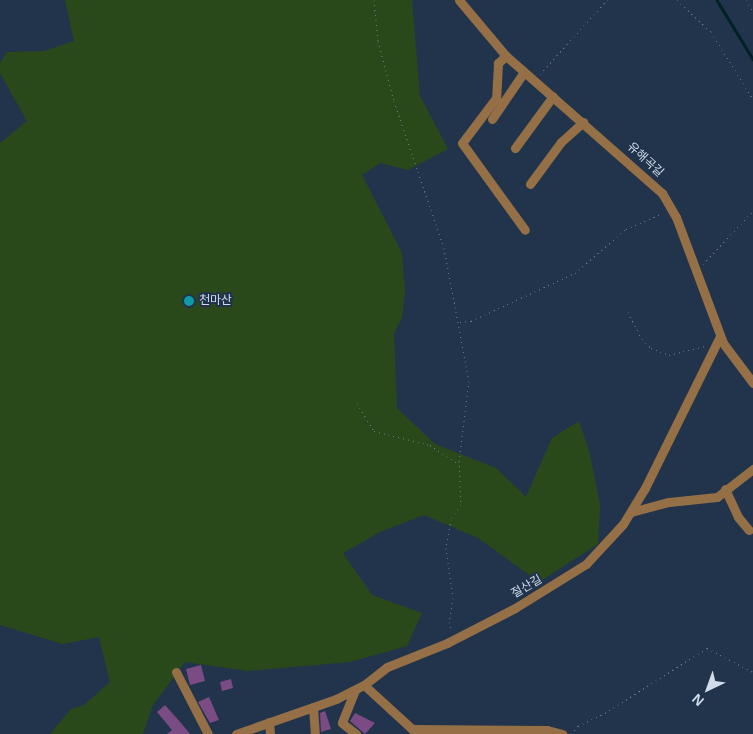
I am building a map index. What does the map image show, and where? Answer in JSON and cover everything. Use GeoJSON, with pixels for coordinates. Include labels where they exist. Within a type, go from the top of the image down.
{"type":"FeatureCollection","features":[{"type":"Feature","properties":{"kind":"street","name":"유해곡길"},"geometry":{"type":"LineString","coordinates":[[459,0],[506,56],[662,193],[672,210],[720,336],[753,383]]}},
{"type":"Feature","properties":{"kind":"street"},"geometry":{"type":"LineString","coordinates":[[506,56],[498,63],[496,98],[462,143],[525,230]]}},
{"type":"Feature","properties":{"kind":"street"},"geometry":{"type":"LineString","coordinates":[[492,119],[524,72]]}},
{"type":"Feature","properties":{"kind":"street"},"geometry":{"type":"LineString","coordinates":[[515,148],[553,96]]}},
{"type":"Feature","properties":{"kind":"street"},"geometry":{"type":"LineString","coordinates":[[530,184],[562,142],[583,122]]}},
{"type":"Feature","properties":{"kind":"street","name":"절산길"},"geometry":{"type":"LineString","coordinates":[[236,734],[355,690],[387,667],[455,639],[566,578],[606,545],[631,512],[720,336]]}},
{"type":"Feature","properties":{"kind":"street"},"geometry":{"type":"LineString","coordinates":[[631,512],[669,502],[702,501],[717,497],[753,469]]}},
{"type":"Feature","properties":{"kind":"street"},"geometry":{"type":"LineString","coordinates":[[725,490],[738,517],[749,530]]}},
{"type":"Feature","properties":{"kind":"street"},"geometry":{"type":"LineString","coordinates":[[176,672],[208,734]]}},
{"type":"Feature","properties":{"kind":"street"},"geometry":{"type":"LineString","coordinates":[[364,685],[401,721],[419,732],[547,730],[562,734]]}},
{"type":"Feature","properties":{"kind":"street"},"geometry":{"type":"LineString","coordinates":[[355,690],[342,723],[356,734]]}},
{"type":"Feature","properties":{"kind":"street"},"geometry":{"type":"LineString","coordinates":[[312,707],[314,734]]}},
{"type":"Feature","properties":{"kind":"street"},"geometry":{"type":"LineString","coordinates":[[269,722],[270,734]]}},
{"type":"Feature","properties":{"kind":"path"},"geometry":{"type":"LineString","coordinates":[[374,0],[378,41],[394,101],[444,248],[459,322],[468,381],[459,464],[461,506],[451,519],[446,548],[454,598],[449,622],[455,639]]}},
{"type":"Feature","properties":{"kind":"path"},"geometry":{"type":"LineString","coordinates":[[535,80],[607,0]]}},
{"type":"Feature","properties":{"kind":"path"},"geometry":{"type":"LineString","coordinates":[[677,0],[711,32],[753,99]]}},
{"type":"Feature","properties":{"kind":"path"},"geometry":{"type":"LineString","coordinates":[[746,0],[753,11]]}},
{"type":"Feature","properties":{"kind":"path"},"geometry":{"type":"LineString","coordinates":[[459,322],[471,321],[575,273],[626,229],[672,210]]}},
{"type":"Feature","properties":{"kind":"path"},"geometry":{"type":"LineString","coordinates":[[695,271],[753,211]]}},
{"type":"Feature","properties":{"kind":"path"},"geometry":{"type":"LineString","coordinates":[[628,312],[642,339],[651,348],[669,355],[714,346]]}},
{"type":"Feature","properties":{"kind":"path"},"geometry":{"type":"LineString","coordinates":[[357,403],[374,431],[430,445],[459,464]]}},
{"type":"Feature","properties":{"kind":"path"},"geometry":{"type":"LineString","coordinates":[[571,734],[578,726],[604,713],[708,648],[753,672]]}},
{"type":"Feature","properties":{"kind":"green space"},"geometry":{"type":"Polygon","coordinates":[[[65,0],[412,0],[420,96],[448,149],[408,170],[380,163],[362,175],[402,253],[405,292],[402,318],[394,333],[397,408],[435,444],[496,468],[526,497],[552,438],[579,421],[590,454],[600,505],[598,544],[539,582],[478,538],[424,515],[380,532],[343,553],[372,595],[422,613],[407,646],[350,662],[248,671],[185,662],[153,705],[143,734],[50,734],[71,709],[84,705],[110,682],[99,637],[63,644],[0,625],[0,143],[27,121],[0,73],[0,63],[7,52],[44,51],[74,41],[65,0]]]}},
{"type":"Feature","properties":{"kind":"building"},"geometry":{"type":"Polygon","coordinates":[[[201,665],[205,681],[190,685],[186,669],[201,665]]]}},
{"type":"Feature","properties":{"kind":"building"},"geometry":{"type":"Polygon","coordinates":[[[231,679],[233,688],[222,691],[220,682],[231,679]]]}},
{"type":"Feature","properties":{"kind":"building"},"geometry":{"type":"Polygon","coordinates":[[[209,697],[219,720],[210,723],[198,702],[209,697]]]}},
{"type":"Feature","properties":{"kind":"building"},"geometry":{"type":"Polygon","coordinates":[[[165,705],[190,734],[167,734],[172,730],[157,712],[165,705]]]}},
{"type":"Feature","properties":{"kind":"building"},"geometry":{"type":"Polygon","coordinates":[[[325,711],[331,729],[321,732],[320,713],[325,711]]]}},
{"type":"Feature","properties":{"kind":"building"},"geometry":{"type":"Polygon","coordinates":[[[355,713],[375,723],[365,734],[350,721],[355,713]]]}},
{"type":"Feature","properties":{"kind":"waterway"},"geometry":{"type":"LineString","coordinates":[[717,0],[753,59]]}},
{"type":"Feature","properties":{"kind":"place","name":"천마산"},"geometry":{"type":"Point","coordinates":[189,301]}}]}
